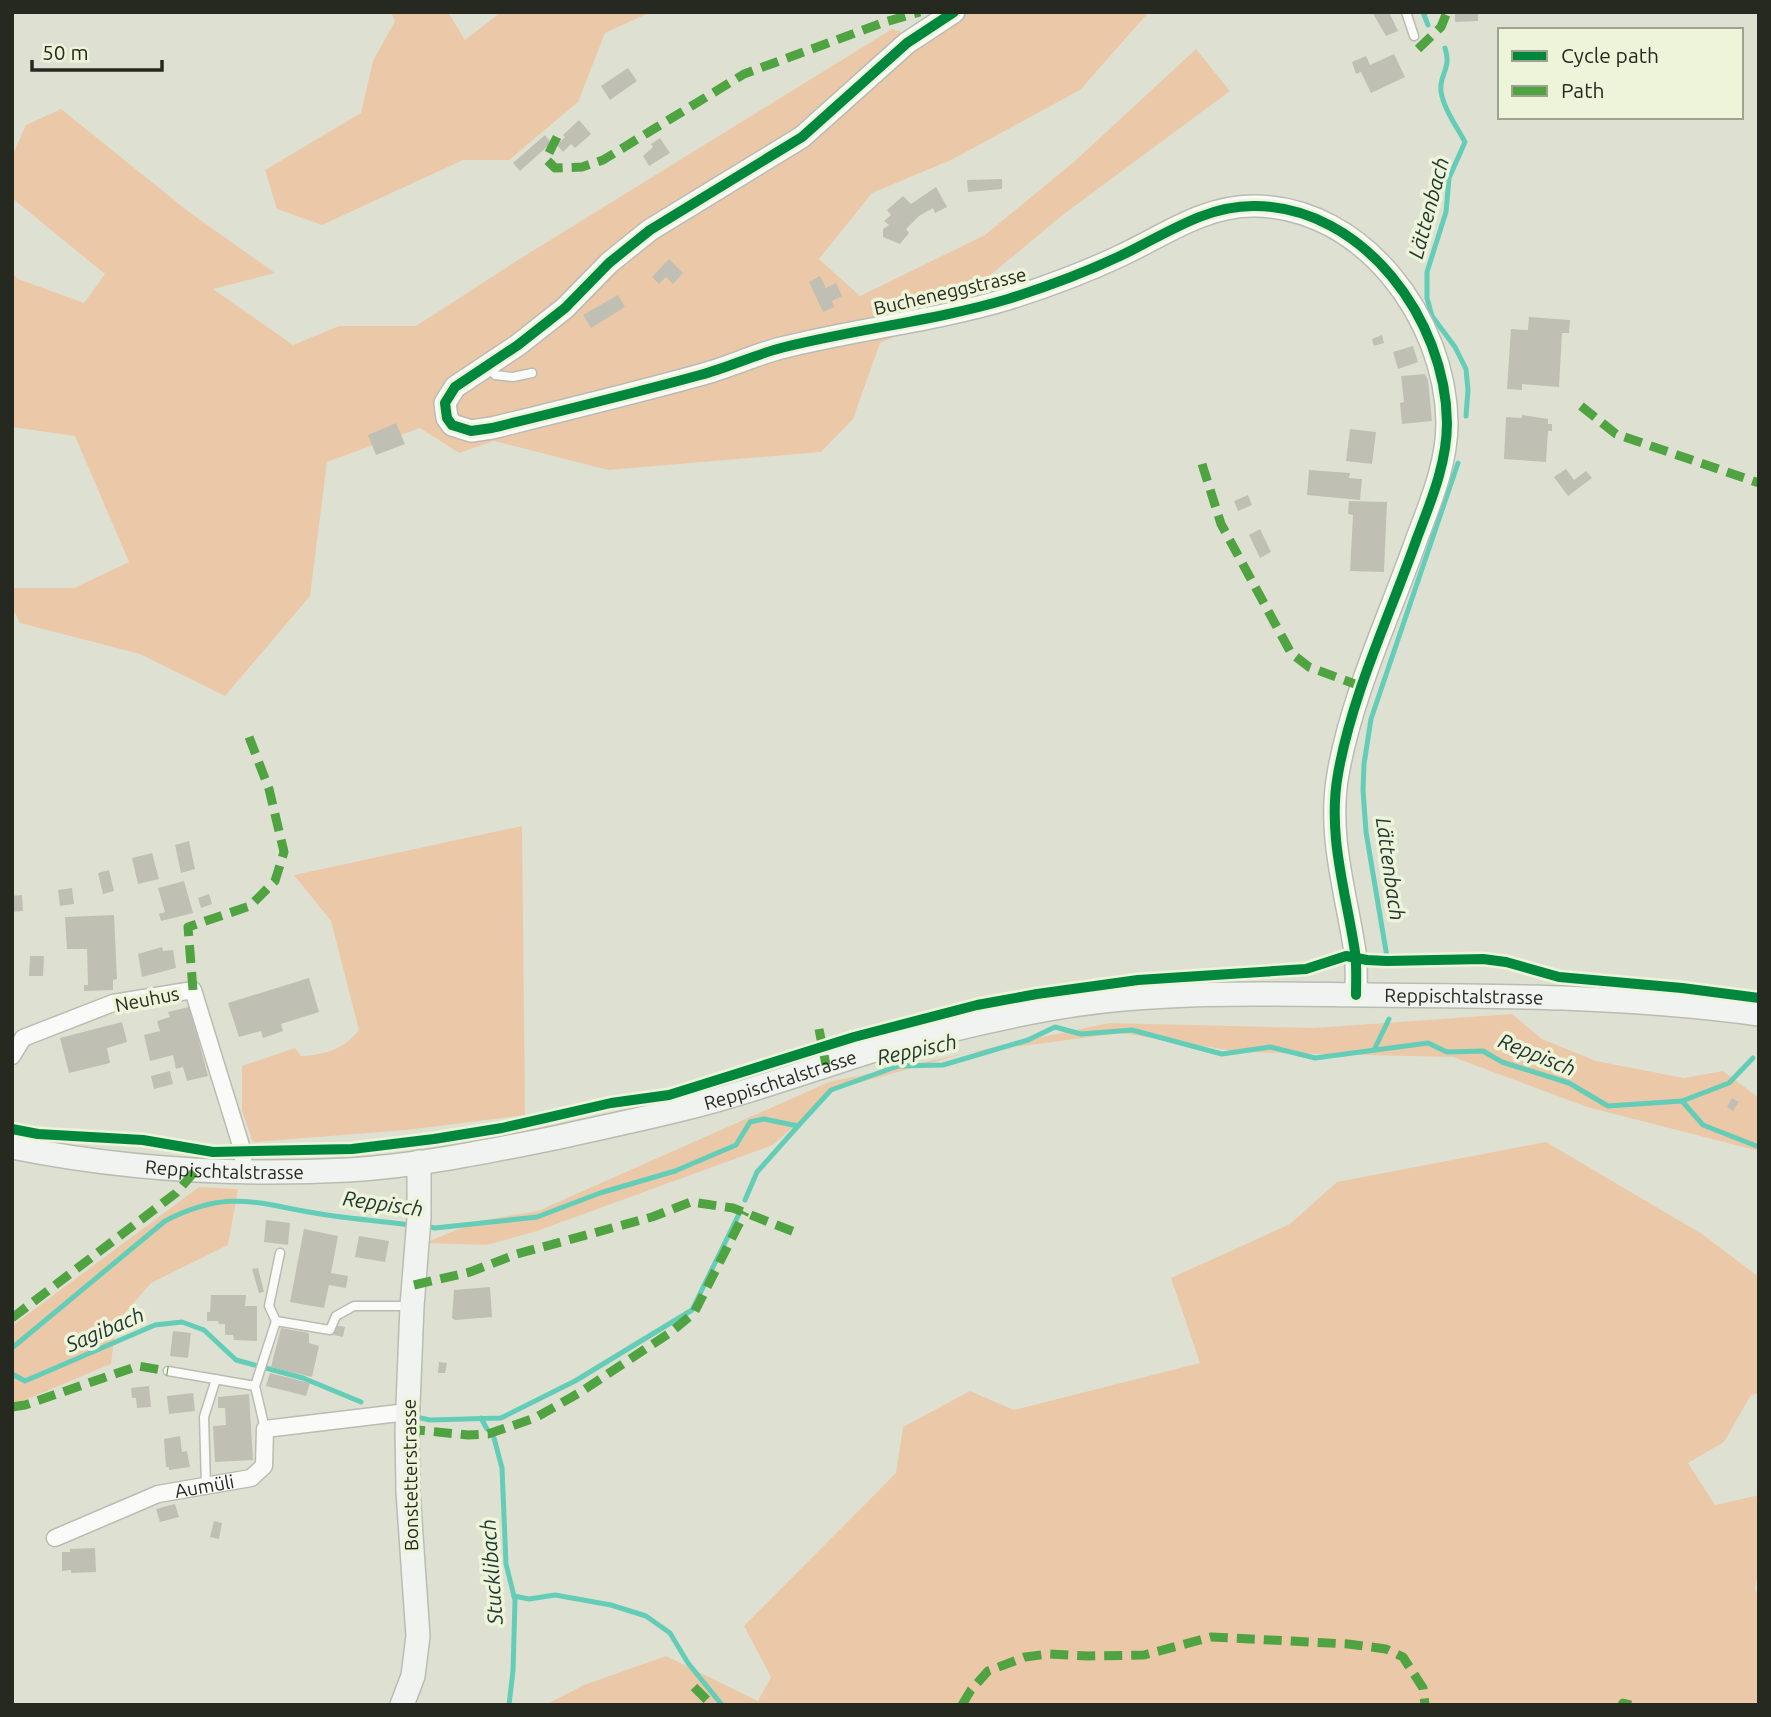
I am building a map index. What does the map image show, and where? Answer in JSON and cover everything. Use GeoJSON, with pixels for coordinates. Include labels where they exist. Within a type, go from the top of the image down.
{"type":"FeatureCollection","features":[{"type":"Feature","properties":{"kind":"main road","name":"Reppischtalstrasse"},"geometry":{"type":"LineString","coordinates":[[12,1147],[130,1164],[196,1170],[348,1170],[419,1162],[481,1153],[706,1103],[965,1026],[1053,1008],[1142,998],[1216,994],[1561,997],[1680,1005],[1759,1014]]}},
{"type":"Feature","properties":{"kind":"main road","name":"Bonstetterstrasse"},"geometry":{"type":"LineString","coordinates":[[401,1705],[413,1676],[418,1636],[408,1492],[407,1412],[419,1218],[419,1162]]}},
{"type":"Feature","properties":{"kind":"street","name":"Bucheneggstrasse"},"geometry":{"type":"LineString","coordinates":[[954,12],[907,43],[802,137],[650,230],[609,263],[565,308],[455,387],[448,395],[445,411],[452,425],[471,431],[492,428],[705,374],[776,349],[1007,299],[1087,271],[1208,213],[1231,208],[1256,205],[1285,210],[1334,228],[1369,251],[1392,276],[1415,313],[1437,364],[1444,391],[1447,433],[1436,486],[1363,687],[1345,741],[1338,774],[1335,844],[1356,958],[1356,995]]}},
{"type":"Feature","properties":{"kind":"street","name":"Neuhus"},"geometry":{"type":"LineString","coordinates":[[12,1056],[23,1038],[113,1003],[193,990],[243,1153],[243,1171]]}},
{"type":"Feature","properties":{"kind":"street"},"geometry":{"type":"LineString","coordinates":[[265,1429],[407,1412]]}},
{"type":"Feature","properties":{"kind":"street","name":"Aumüli"},"geometry":{"type":"LineString","coordinates":[[55,1538],[158,1494],[251,1479],[264,1466],[265,1429]]}},
{"type":"Feature","properties":{"kind":"lane"},"geometry":{"type":"LineString","coordinates":[[1406,12],[1414,36]]}},
{"type":"Feature","properties":{"kind":"lane"},"geometry":{"type":"LineString","coordinates":[[487,366],[495,375],[513,377],[532,373]]}},
{"type":"Feature","properties":{"kind":"lane"},"geometry":{"type":"LineString","coordinates":[[265,1429],[255,1386],[276,1321],[269,1306],[280,1253]]}},
{"type":"Feature","properties":{"kind":"lane"},"geometry":{"type":"LineString","coordinates":[[276,1321],[330,1331],[336,1316],[354,1307],[412,1306]]}},
{"type":"Feature","properties":{"kind":"lane"},"geometry":{"type":"LineString","coordinates":[[168,1371],[255,1386]]}},
{"type":"Feature","properties":{"kind":"lane"},"geometry":{"type":"LineString","coordinates":[[206,1486],[204,1417],[216,1379]]}},
{"type":"Feature","properties":{"kind":"shaded area"},"geometry":{"type":"Polygon","coordinates":[[[391,12],[448,12],[465,40],[501,12],[651,12],[605,33],[578,102],[509,160],[463,160],[322,225],[277,209],[265,170],[361,113],[373,61],[395,21],[391,12]]]}},
{"type":"Feature","properties":{"kind":"shaded area"},"geometry":{"type":"Polygon","coordinates":[[[940,12],[1149,12],[1080,90],[951,160],[872,193],[819,259],[860,296],[985,235],[1076,160],[1196,49],[1230,91],[1064,214],[941,316],[880,343],[853,419],[821,452],[608,470],[494,441],[459,453],[420,428],[327,462],[310,596],[225,696],[140,654],[20,623],[12,607],[12,588],[74,588],[129,562],[75,436],[12,427],[12,273],[18,279],[84,303],[105,274],[12,198],[12,156],[26,125],[61,109],[189,212],[275,273],[213,289],[293,345],[339,326],[416,326],[892,29],[908,34],[940,12]]]}},
{"type":"Feature","properties":{"kind":"shaded area"},"geometry":{"type":"Polygon","coordinates":[[[522,826],[525,1115],[406,1130],[253,1142],[242,1111],[242,1066],[295,1048],[301,1056],[326,1052],[347,1042],[359,1030],[331,921],[294,875],[522,826]]]}},
{"type":"Feature","properties":{"kind":"shaded area"},"geometry":{"type":"Polygon","coordinates":[[[1512,1014],[1542,1039],[1596,1061],[1684,1078],[1723,1071],[1759,1098],[1759,1151],[1587,1107],[1453,1057],[1241,1052],[1121,1033],[967,1053],[836,1089],[773,1145],[537,1231],[487,1245],[425,1243],[478,1221],[538,1211],[829,1082],[1109,1023],[1314,1028],[1512,1014]]]}},
{"type":"Feature","properties":{"kind":"shaded area"},"geometry":{"type":"Polygon","coordinates":[[[1546,1142],[1702,1234],[1759,1277],[1759,1393],[1751,1395],[1724,1442],[1688,1463],[1715,1505],[1759,1495],[1759,1569],[1755,1588],[1759,1600],[1759,1705],[545,1705],[584,1685],[666,1656],[758,1701],[771,1677],[744,1626],[896,1473],[903,1427],[970,1391],[1014,1410],[1200,1363],[1171,1278],[1290,1224],[1337,1182],[1546,1142]]]}},
{"type":"Feature","properties":{"kind":"shaded area"},"geometry":{"type":"Polygon","coordinates":[[[199,1187],[238,1189],[228,1245],[151,1283],[116,1323],[111,1364],[20,1402],[12,1402],[12,1326],[199,1187]]]}},
{"type":"Feature","properties":{"kind":"building"},"geometry":{"type":"Polygon","coordinates":[[[1372,12],[1389,12],[1398,31],[1386,36],[1372,12]]]}},
{"type":"Feature","properties":{"kind":"building"},"geometry":{"type":"Polygon","coordinates":[[[1455,12],[1478,12],[1478,21],[1455,22],[1455,12]]]}},
{"type":"Feature","properties":{"kind":"building"},"geometry":{"type":"Polygon","coordinates":[[[1394,54],[1405,77],[1371,93],[1361,72],[1356,74],[1352,62],[1366,56],[1370,65],[1394,54]]]}},
{"type":"Feature","properties":{"kind":"building"},"geometry":{"type":"Polygon","coordinates":[[[628,68],[637,81],[610,100],[601,86],[628,68]]]}},
{"type":"Feature","properties":{"kind":"building"},"geometry":{"type":"Polygon","coordinates":[[[579,120],[591,134],[575,148],[571,144],[563,152],[557,145],[565,137],[563,135],[579,120]]]}},
{"type":"Feature","properties":{"kind":"building"},"geometry":{"type":"Polygon","coordinates":[[[545,135],[551,143],[520,171],[513,163],[545,135]]]}},
{"type":"Feature","properties":{"kind":"building"},"geometry":{"type":"Polygon","coordinates":[[[660,138],[670,153],[649,166],[643,156],[653,147],[651,144],[660,138]]]}},
{"type":"Feature","properties":{"kind":"building"},"geometry":{"type":"Polygon","coordinates":[[[1002,179],[1002,189],[968,192],[967,180],[1002,179]]]}},
{"type":"Feature","properties":{"kind":"building"},"geometry":{"type":"Polygon","coordinates":[[[936,187],[947,207],[935,213],[933,208],[919,216],[906,229],[909,233],[900,244],[883,237],[883,229],[889,225],[884,221],[891,215],[887,210],[903,196],[911,204],[936,187]]]}},
{"type":"Feature","properties":{"kind":"building"},"geometry":{"type":"Polygon","coordinates":[[[669,259],[683,273],[673,284],[666,277],[659,284],[652,277],[669,259]]]}},
{"type":"Feature","properties":{"kind":"building"},"geometry":{"type":"Polygon","coordinates":[[[820,276],[826,288],[836,283],[842,296],[832,301],[834,307],[823,312],[809,282],[820,276]]]}},
{"type":"Feature","properties":{"kind":"building"},"geometry":{"type":"Polygon","coordinates":[[[618,295],[625,307],[591,328],[583,315],[618,295]]]}},
{"type":"Feature","properties":{"kind":"building"},"geometry":{"type":"Polygon","coordinates":[[[1529,317],[1570,320],[1569,333],[1562,333],[1559,387],[1522,384],[1522,390],[1507,389],[1511,329],[1528,330],[1529,317]]]}},
{"type":"Feature","properties":{"kind":"building"},"geometry":{"type":"Polygon","coordinates":[[[1382,335],[1384,343],[1374,346],[1372,339],[1382,335]]]}},
{"type":"Feature","properties":{"kind":"building"},"geometry":{"type":"Polygon","coordinates":[[[1413,346],[1418,362],[1398,369],[1393,352],[1413,346]]]}},
{"type":"Feature","properties":{"kind":"building"},"geometry":{"type":"Polygon","coordinates":[[[1425,374],[1432,421],[1402,424],[1400,403],[1404,402],[1401,376],[1425,374]]]}},
{"type":"Feature","properties":{"kind":"building"},"geometry":{"type":"Polygon","coordinates":[[[1522,415],[1548,419],[1548,424],[1552,424],[1552,431],[1548,431],[1546,462],[1504,459],[1506,417],[1522,418],[1522,415]]]}},
{"type":"Feature","properties":{"kind":"building"},"geometry":{"type":"Polygon","coordinates":[[[396,423],[405,444],[376,455],[368,435],[396,423]]]}},
{"type":"Feature","properties":{"kind":"building"},"geometry":{"type":"Polygon","coordinates":[[[1350,429],[1376,432],[1372,464],[1346,461],[1350,429]]]}},
{"type":"Feature","properties":{"kind":"building"},"geometry":{"type":"Polygon","coordinates":[[[1566,469],[1574,480],[1586,471],[1592,478],[1568,496],[1554,477],[1566,469]]]}},
{"type":"Feature","properties":{"kind":"building"},"geometry":{"type":"Polygon","coordinates":[[[1309,470],[1350,473],[1349,478],[1362,479],[1360,500],[1307,495],[1309,470]]]}},
{"type":"Feature","properties":{"kind":"building"},"geometry":{"type":"Polygon","coordinates":[[[1248,495],[1252,505],[1238,511],[1234,501],[1248,495]]]}},
{"type":"Feature","properties":{"kind":"building"},"geometry":{"type":"Polygon","coordinates":[[[1349,501],[1387,502],[1384,572],[1350,571],[1353,515],[1348,514],[1349,501]]]}},
{"type":"Feature","properties":{"kind":"building"},"geometry":{"type":"Polygon","coordinates":[[[1260,529],[1271,552],[1260,558],[1249,535],[1260,529]]]}},
{"type":"Feature","properties":{"kind":"building"},"geometry":{"type":"Polygon","coordinates":[[[189,841],[195,869],[181,873],[175,845],[189,841]]]}},
{"type":"Feature","properties":{"kind":"building"},"geometry":{"type":"Polygon","coordinates":[[[152,853],[159,879],[138,884],[132,858],[152,853]]]}},
{"type":"Feature","properties":{"kind":"building"},"geometry":{"type":"Polygon","coordinates":[[[109,870],[114,891],[103,894],[98,873],[109,870]]]}},
{"type":"Feature","properties":{"kind":"building"},"geometry":{"type":"Polygon","coordinates":[[[184,881],[193,913],[161,921],[159,914],[165,912],[158,888],[184,881]]]}},
{"type":"Feature","properties":{"kind":"building"},"geometry":{"type":"Polygon","coordinates":[[[72,888],[74,904],[60,906],[58,890],[72,888]]]}},
{"type":"Feature","properties":{"kind":"building"},"geometry":{"type":"Polygon","coordinates":[[[209,894],[212,904],[201,908],[198,898],[209,894]]]}},
{"type":"Feature","properties":{"kind":"building"},"geometry":{"type":"Polygon","coordinates":[[[22,895],[23,911],[12,912],[12,896],[22,895]]]}},
{"type":"Feature","properties":{"kind":"building"},"geometry":{"type":"Polygon","coordinates":[[[114,915],[117,979],[113,980],[113,990],[84,991],[84,985],[88,985],[87,949],[67,949],[65,917],[114,915]]]}},
{"type":"Feature","properties":{"kind":"building"},"geometry":{"type":"Polygon","coordinates":[[[162,947],[163,951],[173,950],[176,968],[142,977],[138,954],[162,947]]]}},
{"type":"Feature","properties":{"kind":"building"},"geometry":{"type":"Polygon","coordinates":[[[30,956],[44,956],[43,976],[29,976],[30,956]]]}},
{"type":"Feature","properties":{"kind":"building"},"geometry":{"type":"Polygon","coordinates":[[[309,978],[319,1012],[281,1024],[283,1031],[263,1038],[261,1031],[239,1037],[228,1003],[309,978]]]}},
{"type":"Feature","properties":{"kind":"building"},"geometry":{"type":"Polygon","coordinates":[[[193,1006],[198,1027],[195,1027],[208,1076],[187,1081],[183,1067],[176,1069],[173,1055],[150,1061],[144,1035],[160,1031],[157,1021],[170,1017],[168,1012],[193,1006]]]}},
{"type":"Feature","properties":{"kind":"building"},"geometry":{"type":"Polygon","coordinates":[[[122,1022],[127,1042],[107,1048],[110,1063],[69,1073],[60,1038],[122,1022]]]}},
{"type":"Feature","properties":{"kind":"building"},"geometry":{"type":"Polygon","coordinates":[[[170,1071],[173,1084],[154,1089],[151,1076],[170,1071]]]}},
{"type":"Feature","properties":{"kind":"building"},"geometry":{"type":"Polygon","coordinates":[[[1732,1098],[1739,1102],[1733,1111],[1727,1107],[1732,1098]]]}},
{"type":"Feature","properties":{"kind":"building"},"geometry":{"type":"Polygon","coordinates":[[[266,1220],[290,1223],[288,1245],[264,1242],[266,1220]]]}},
{"type":"Feature","properties":{"kind":"building"},"geometry":{"type":"Polygon","coordinates":[[[304,1229],[338,1236],[331,1273],[348,1276],[346,1288],[329,1285],[324,1308],[290,1302],[304,1229]]]}},
{"type":"Feature","properties":{"kind":"building"},"geometry":{"type":"Polygon","coordinates":[[[359,1236],[389,1241],[385,1262],[355,1257],[359,1236]]]}},
{"type":"Feature","properties":{"kind":"building"},"geometry":{"type":"Polygon","coordinates":[[[258,1268],[264,1292],[259,1293],[252,1269],[258,1268]]]}},
{"type":"Feature","properties":{"kind":"building"},"geometry":{"type":"Polygon","coordinates":[[[490,1287],[492,1317],[452,1318],[454,1290],[490,1287]]]}},
{"type":"Feature","properties":{"kind":"building"},"geometry":{"type":"Polygon","coordinates":[[[211,1295],[246,1295],[245,1306],[257,1306],[257,1341],[234,1340],[233,1335],[225,1335],[225,1324],[207,1321],[211,1295]]]}},
{"type":"Feature","properties":{"kind":"building"},"geometry":{"type":"Polygon","coordinates":[[[335,1325],[345,1327],[343,1337],[334,1335],[335,1325]]]}},
{"type":"Feature","properties":{"kind":"building"},"geometry":{"type":"Polygon","coordinates":[[[281,1328],[309,1333],[309,1343],[319,1346],[312,1377],[271,1367],[281,1328]]]}},
{"type":"Feature","properties":{"kind":"building"},"geometry":{"type":"Polygon","coordinates":[[[173,1331],[191,1333],[188,1358],[170,1356],[173,1331]]]}},
{"type":"Feature","properties":{"kind":"building"},"geometry":{"type":"Polygon","coordinates":[[[439,1362],[447,1363],[445,1373],[438,1373],[439,1362]]]}},
{"type":"Feature","properties":{"kind":"building"},"geometry":{"type":"Polygon","coordinates":[[[270,1373],[310,1383],[306,1396],[266,1386],[270,1373]]]}},
{"type":"Feature","properties":{"kind":"building"},"geometry":{"type":"Polygon","coordinates":[[[149,1386],[151,1407],[137,1408],[131,1388],[149,1386]]]}},
{"type":"Feature","properties":{"kind":"building"},"geometry":{"type":"Polygon","coordinates":[[[193,1393],[195,1411],[169,1414],[167,1396],[193,1393]]]}},
{"type":"Feature","properties":{"kind":"building"},"geometry":{"type":"Polygon","coordinates":[[[249,1394],[253,1460],[215,1462],[213,1426],[226,1425],[225,1408],[218,1408],[218,1397],[249,1394]]]}},
{"type":"Feature","properties":{"kind":"building"},"geometry":{"type":"Polygon","coordinates":[[[180,1436],[182,1452],[187,1451],[190,1467],[169,1470],[169,1467],[166,1467],[164,1439],[180,1436]]]}},
{"type":"Feature","properties":{"kind":"building"},"geometry":{"type":"Polygon","coordinates":[[[175,1504],[179,1517],[160,1522],[156,1509],[175,1504]]]}},
{"type":"Feature","properties":{"kind":"building"},"geometry":{"type":"Polygon","coordinates":[[[214,1521],[222,1523],[219,1539],[210,1537],[214,1521]]]}},
{"type":"Feature","properties":{"kind":"building"},"geometry":{"type":"Polygon","coordinates":[[[95,1548],[96,1572],[62,1571],[62,1552],[95,1548]]]}},
{"type":"Feature","properties":{"kind":"waterway","name":"Lättenbach"},"geometry":{"type":"LineString","coordinates":[[1423,12],[1428,25]]}},
{"type":"Feature","properties":{"kind":"waterway","name":"Lättenbach"},"geometry":{"type":"LineString","coordinates":[[1445,48],[1447,61],[1441,85],[1442,97],[1465,142],[1449,178],[1446,212],[1427,272],[1427,298],[1432,316],[1455,347],[1466,369],[1466,416]]}},
{"type":"Feature","properties":{"kind":"waterway","name":"Lättenbach"},"geometry":{"type":"LineString","coordinates":[[1387,957],[1366,832],[1364,764],[1371,719],[1458,463]]}},
{"type":"Feature","properties":{"kind":"waterway","name":"Lättenbach"},"geometry":{"type":"LineString","coordinates":[[1374,1050],[1389,1019]]}},
{"type":"Feature","properties":{"kind":"waterway","name":"Reppisch"},"geometry":{"type":"LineString","coordinates":[[425,1226],[435,1228],[537,1217],[600,1193],[675,1171],[736,1145],[750,1122],[764,1119],[798,1126],[831,1090],[898,1066],[943,1065],[1028,1040],[1055,1027],[1081,1034],[1132,1030],[1222,1054],[1270,1047],[1315,1058],[1428,1043],[1447,1052],[1483,1051],[1502,1062],[1569,1083],[1608,1106],[1682,1101],[1703,1125],[1759,1147]]}},
{"type":"Feature","properties":{"kind":"waterway"},"geometry":{"type":"LineString","coordinates":[[1682,1101],[1729,1083],[1753,1058]]}},
{"type":"Feature","properties":{"kind":"waterway","name":"Sagibach"},"geometry":{"type":"LineString","coordinates":[[745,1200],[757,1172],[798,1126]]}},
{"type":"Feature","properties":{"kind":"waterway","name":"Reppisch"},"geometry":{"type":"LineString","coordinates":[[12,1348],[165,1221],[209,1204],[245,1202],[412,1225]]}},
{"type":"Feature","properties":{"kind":"waterway","name":"Sagibach"},"geometry":{"type":"LineString","coordinates":[[421,1418],[501,1418],[575,1381],[692,1310],[740,1212]]}},
{"type":"Feature","properties":{"kind":"waterway","name":"Sagibach"},"geometry":{"type":"LineString","coordinates":[[12,1374],[25,1381],[155,1325],[182,1322],[204,1330],[236,1360],[303,1378],[361,1402]]}},
{"type":"Feature","properties":{"kind":"waterway","name":"Stucklibach"},"geometry":{"type":"LineString","coordinates":[[481,1418],[487,1429]]}},
{"type":"Feature","properties":{"kind":"waterway","name":"Stucklibach"},"geometry":{"type":"LineString","coordinates":[[494,1438],[502,1468],[506,1564],[515,1600],[509,1705]]}},
{"type":"Feature","properties":{"kind":"waterway"},"geometry":{"type":"LineString","coordinates":[[514,1596],[529,1599],[555,1595],[611,1605],[646,1616],[670,1633],[688,1663],[722,1705]]}},
{"type":"Feature","properties":{"kind":"marked path"},"geometry":{"type":"LineString","coordinates":[[557,137],[546,159],[555,168],[582,167],[603,160],[744,74],[885,22],[920,12]]}},
{"type":"Feature","properties":{"kind":"marked path"},"geometry":{"type":"LineString","coordinates":[[1418,49],[1441,27],[1447,12]]}},
{"type":"Feature","properties":{"kind":"marked path"},"geometry":{"type":"LineString","coordinates":[[1581,406],[1616,434],[1759,483]]}},
{"type":"Feature","properties":{"kind":"marked path"},"geometry":{"type":"LineString","coordinates":[[1202,464],[1221,524],[1291,653],[1309,667],[1363,687]]}},
{"type":"Feature","properties":{"kind":"marked path"},"geometry":{"type":"LineString","coordinates":[[193,990],[188,927],[250,906],[275,881],[284,852],[269,789],[249,737]]}},
{"type":"Feature","properties":{"kind":"marked path"},"geometry":{"type":"LineString","coordinates":[[819,1029],[826,1065]]}},
{"type":"Feature","properties":{"kind":"marked path"},"geometry":{"type":"LineString","coordinates":[[12,1318],[176,1193],[196,1170]]}},
{"type":"Feature","properties":{"kind":"marked path"},"geometry":{"type":"LineString","coordinates":[[414,1285],[470,1272],[517,1254],[652,1217],[691,1202],[733,1208],[797,1233]]}},
{"type":"Feature","properties":{"kind":"marked path"},"geometry":{"type":"LineString","coordinates":[[407,1429],[468,1435],[488,1434],[535,1418],[579,1393],[671,1332],[694,1313],[745,1212]]}},
{"type":"Feature","properties":{"kind":"marked path"},"geometry":{"type":"LineString","coordinates":[[12,1407],[25,1405],[138,1366],[168,1371]]}},
{"type":"Feature","properties":{"kind":"marked path"},"geometry":{"type":"LineString","coordinates":[[962,1705],[988,1671],[1025,1657],[1048,1654],[1144,1655],[1211,1637],[1348,1644],[1386,1649],[1403,1657],[1423,1688],[1425,1705]]}},
{"type":"Feature","properties":{"kind":"marked path"},"geometry":{"type":"LineString","coordinates":[[694,1687],[712,1705]]}},
{"type":"Feature","properties":{"kind":"marked path"},"geometry":{"type":"LineString","coordinates":[[1622,1705],[1631,1705]]}},
{"type":"Feature","properties":{"kind":"cycle path"},"geometry":{"type":"LineString","coordinates":[[954,12],[907,43],[802,137],[650,230],[609,263],[565,308],[518,345],[455,387],[445,403],[447,418],[452,425],[471,431],[492,428],[700,375],[781,348],[980,307],[1079,274],[1185,223],[1237,207],[1255,206],[1295,211],[1331,226],[1363,248],[1392,276],[1415,309],[1432,346],[1443,384],[1447,423],[1437,482],[1362,684],[1338,774],[1335,797],[1336,841],[1355,952],[1356,995]]}},
{"type":"Feature","properties":{"kind":"cycle path"},"geometry":{"type":"LineString","coordinates":[[12,1129],[38,1134],[143,1140],[213,1152],[352,1149],[434,1139],[502,1128],[611,1103],[669,1095],[854,1037],[977,1005],[1138,980],[1306,969],[1346,956],[1387,961],[1483,959],[1506,962],[1559,977],[1759,998]]}}]}
